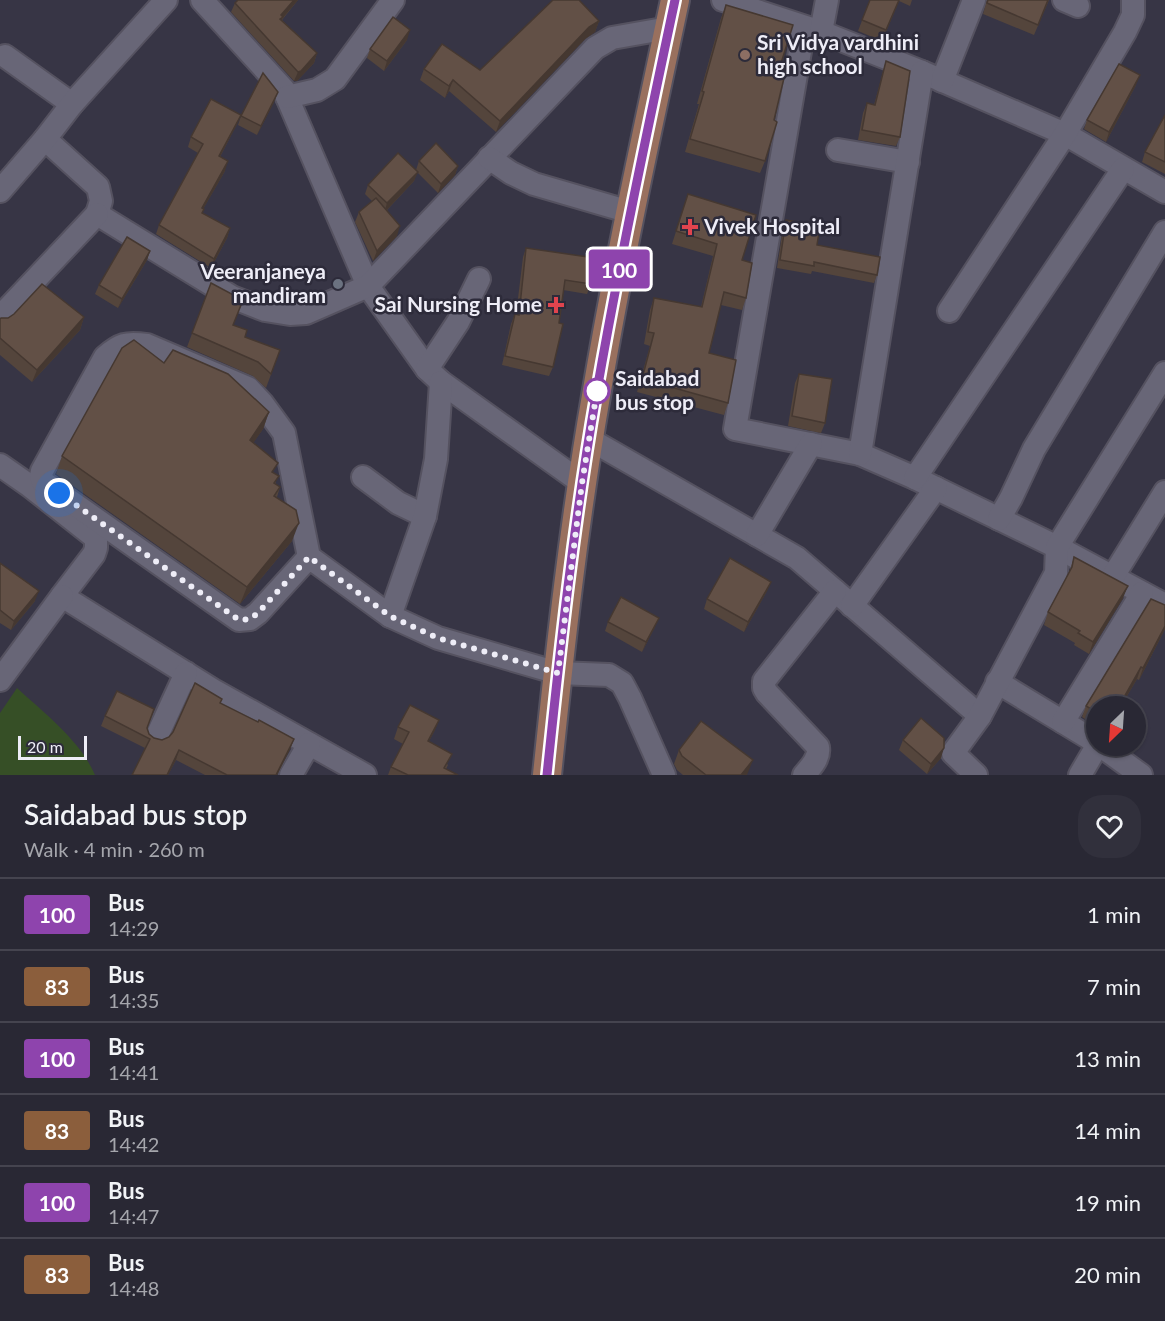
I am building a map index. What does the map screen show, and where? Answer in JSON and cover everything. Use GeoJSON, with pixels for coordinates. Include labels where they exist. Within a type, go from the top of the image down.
{"type":"FeatureCollection","features":[{"type":"Feature","properties":{"kind":"main road"},"geometry":{"type":"LineString","coordinates":[[547,775],[589,439],[630,212],[675,0]]}},
{"type":"Feature","properties":{"kind":"street"},"geometry":{"type":"LineString","coordinates":[[0,191],[72,104],[166,0]]}},
{"type":"Feature","properties":{"kind":"street"},"geometry":{"type":"LineString","coordinates":[[202,0],[284,90],[368,286],[434,376],[582,483]]}},
{"type":"Feature","properties":{"kind":"street"},"geometry":{"type":"LineString","coordinates":[[287,98],[317,90],[334,79],[352,58],[393,0]]}},
{"type":"Feature","properties":{"kind":"street"},"geometry":{"type":"LineString","coordinates":[[723,0],[812,30],[932,76],[1065,134],[1165,192]]}},
{"type":"Feature","properties":{"kind":"street"},"geometry":{"type":"LineString","coordinates":[[827,0],[812,30],[735,429],[860,454],[1057,547],[1165,605]]}},
{"type":"Feature","properties":{"kind":"street"},"geometry":{"type":"LineString","coordinates":[[860,454],[908,162],[932,76],[974,0]]}},
{"type":"Feature","properties":{"kind":"street"},"geometry":{"type":"LineString","coordinates":[[949,311],[1065,134],[1125,32],[1133,15],[1133,0]]}},
{"type":"Feature","properties":{"kind":"street"},"geometry":{"type":"LineString","coordinates":[[97,214],[231,297],[265,310],[290,314],[306,313],[368,286],[595,48],[612,38],[669,28]]}},
{"type":"Feature","properties":{"kind":"street"},"geometry":{"type":"LineString","coordinates":[[5,56],[72,104]]}},
{"type":"Feature","properties":{"kind":"street"},"geometry":{"type":"LineString","coordinates":[[0,317],[97,214],[101,201],[98,187],[45,139]]}},
{"type":"Feature","properties":{"kind":"street"},"geometry":{"type":"LineString","coordinates":[[838,150],[908,162]]}},
{"type":"Feature","properties":{"kind":"street"},"geometry":{"type":"LineString","coordinates":[[489,158],[511,173],[534,184],[630,212]]}},
{"type":"Feature","properties":{"kind":"street"},"geometry":{"type":"LineString","coordinates":[[915,478],[1123,169]]}},
{"type":"Feature","properties":{"kind":"street"},"geometry":{"type":"LineString","coordinates":[[999,519],[1034,449],[1165,232]]}},
{"type":"Feature","properties":{"kind":"street"},"geometry":{"type":"LineString","coordinates":[[390,616],[425,516],[436,459],[434,376],[479,279]]}},
{"type":"Feature","properties":{"kind":"street"},"geometry":{"type":"LineString","coordinates":[[101,532],[43,482],[41,476],[105,357],[118,345],[133,342],[147,345],[248,388],[262,403],[284,433],[309,557],[390,616],[438,638],[558,673],[609,675],[621,683],[630,698],[664,775]]}},
{"type":"Feature","properties":{"kind":"street"},"geometry":{"type":"LineString","coordinates":[[976,775],[953,753],[980,716],[1056,573],[1057,547],[1165,373]]}},
{"type":"Feature","properties":{"kind":"street"},"geometry":{"type":"LineString","coordinates":[[589,439],[797,558],[980,716]]}},
{"type":"Feature","properties":{"kind":"street"},"geometry":{"type":"LineString","coordinates":[[757,535],[811,444]]}},
{"type":"Feature","properties":{"kind":"street"},"geometry":{"type":"LineString","coordinates":[[0,465],[239,620],[250,619],[258,613],[309,557]]}},
{"type":"Feature","properties":{"kind":"street"},"geometry":{"type":"LineString","coordinates":[[363,477],[398,503],[425,516]]}},
{"type":"Feature","properties":{"kind":"street"},"geometry":{"type":"LineString","coordinates":[[852,606],[936,488]]}},
{"type":"Feature","properties":{"kind":"street"},"geometry":{"type":"LineString","coordinates":[[1112,578],[1165,492]]}},
{"type":"Feature","properties":{"kind":"street"},"geometry":{"type":"LineString","coordinates":[[0,680],[94,554],[101,532]]}},
{"type":"Feature","properties":{"kind":"street"},"geometry":{"type":"LineString","coordinates":[[804,775],[816,760],[819,753],[818,747],[767,693],[764,681],[835,591]]}},
{"type":"Feature","properties":{"kind":"street"},"geometry":{"type":"LineString","coordinates":[[1063,722],[1142,593]]}},
{"type":"Feature","properties":{"kind":"street"},"geometry":{"type":"LineString","coordinates":[[62,596],[186,674],[365,775]]}},
{"type":"Feature","properties":{"kind":"street"},"geometry":{"type":"LineString","coordinates":[[157,736],[186,674]]}},
{"type":"Feature","properties":{"kind":"street"},"geometry":{"type":"LineString","coordinates":[[997,681],[1086,736]]}},
{"type":"Feature","properties":{"kind":"street"},"geometry":{"type":"LineString","coordinates":[[291,775],[309,744]]}},
{"type":"Feature","properties":{"kind":"street"},"geometry":{"type":"LineString","coordinates":[[1080,775],[1091,756]]}},
{"type":"Feature","properties":{"kind":"street"},"geometry":{"type":"LineString","coordinates":[[1115,756],[1141,775]]}},
{"type":"Feature","properties":{"kind":"green space"},"geometry":{"type":"Polygon","coordinates":[[[17,688],[71,739],[95,775],[0,775],[0,713],[17,688]]]}},
{"type":"Feature","properties":{"kind":"building"},"geometry":{"type":"Polygon","coordinates":[[[238,0],[294,0],[280,19],[317,53],[298,72],[235,3],[238,0]]]}},
{"type":"Feature","properties":{"kind":"building"},"geometry":{"type":"Polygon","coordinates":[[[553,0],[579,0],[599,21],[589,27],[500,121],[453,80],[449,86],[424,69],[442,44],[480,70],[553,0]]]}},
{"type":"Feature","properties":{"kind":"building"},"geometry":{"type":"Polygon","coordinates":[[[870,0],[899,0],[886,30],[862,20],[870,0]]]}},
{"type":"Feature","properties":{"kind":"building"},"geometry":{"type":"Polygon","coordinates":[[[988,0],[1048,0],[1038,25],[987,3],[988,0]]]}},
{"type":"Feature","properties":{"kind":"building"},"geometry":{"type":"Polygon","coordinates":[[[726,5],[793,25],[777,76],[784,78],[774,120],[777,122],[765,161],[690,139],[726,5]]]}},
{"type":"Feature","properties":{"kind":"building"},"geometry":{"type":"Polygon","coordinates":[[[393,17],[410,30],[387,61],[370,49],[393,17]]]}},
{"type":"Feature","properties":{"kind":"building"},"geometry":{"type":"Polygon","coordinates":[[[886,61],[910,71],[900,137],[862,130],[867,103],[875,105],[886,61]]]}},
{"type":"Feature","properties":{"kind":"building"},"geometry":{"type":"Polygon","coordinates":[[[1119,64],[1140,75],[1109,132],[1087,120],[1119,64]]]}},
{"type":"Feature","properties":{"kind":"building"},"geometry":{"type":"Polygon","coordinates":[[[263,73],[278,92],[261,126],[241,116],[263,73]]]}},
{"type":"Feature","properties":{"kind":"building"},"geometry":{"type":"Polygon","coordinates":[[[211,99],[241,115],[219,156],[228,161],[202,208],[204,209],[202,213],[230,228],[214,259],[159,225],[203,144],[191,137],[211,99]]]}},
{"type":"Feature","properties":{"kind":"building"},"geometry":{"type":"Polygon","coordinates":[[[1165,115],[1165,162],[1145,152],[1165,115]]]}},
{"type":"Feature","properties":{"kind":"building"},"geometry":{"type":"Polygon","coordinates":[[[436,143],[458,166],[441,184],[419,161],[436,143]]]}},
{"type":"Feature","properties":{"kind":"building"},"geometry":{"type":"Polygon","coordinates":[[[398,153],[418,172],[387,203],[368,185],[398,153]]]}},
{"type":"Feature","properties":{"kind":"building"},"geometry":{"type":"Polygon","coordinates":[[[688,194],[756,215],[742,260],[752,263],[746,298],[724,292],[709,353],[736,360],[728,403],[642,379],[654,333],[648,332],[654,298],[702,307],[717,244],[676,231],[688,194]]]}},
{"type":"Feature","properties":{"kind":"building"},"geometry":{"type":"Polygon","coordinates":[[[376,198],[400,226],[377,251],[359,212],[376,198]]]}},
{"type":"Feature","properties":{"kind":"building"},"geometry":{"type":"Polygon","coordinates":[[[786,220],[820,226],[817,245],[880,257],[877,275],[814,262],[814,266],[780,260],[786,220]]]}},
{"type":"Feature","properties":{"kind":"building"},"geometry":{"type":"Polygon","coordinates":[[[127,237],[150,251],[122,299],[99,285],[127,237]]]}},
{"type":"Feature","properties":{"kind":"building"},"geometry":{"type":"Polygon","coordinates":[[[526,248],[595,258],[591,284],[565,280],[559,323],[563,324],[553,367],[505,356],[515,314],[519,315],[526,248]]]}},
{"type":"Feature","properties":{"kind":"building"},"geometry":{"type":"Polygon","coordinates":[[[211,283],[243,300],[233,325],[247,330],[245,337],[280,350],[271,374],[258,362],[192,333],[211,283]]]}},
{"type":"Feature","properties":{"kind":"building"},"geometry":{"type":"Polygon","coordinates":[[[42,284],[84,317],[37,370],[0,338],[0,319],[14,314],[42,284]]]}},
{"type":"Feature","properties":{"kind":"building"},"geometry":{"type":"Polygon","coordinates":[[[134,340],[164,363],[173,350],[228,374],[269,412],[250,440],[278,463],[272,472],[279,476],[274,483],[280,487],[274,496],[296,510],[299,523],[247,587],[62,456],[122,348],[134,340]]]}},
{"type":"Feature","properties":{"kind":"building"},"geometry":{"type":"Polygon","coordinates":[[[799,374],[832,379],[825,423],[792,416],[799,374]]]}},
{"type":"Feature","properties":{"kind":"building"},"geometry":{"type":"Polygon","coordinates":[[[1074,557],[1128,586],[1093,642],[1078,633],[1080,631],[1048,612],[1072,567],[1074,557]]]}},
{"type":"Feature","properties":{"kind":"building"},"geometry":{"type":"Polygon","coordinates":[[[730,558],[771,582],[748,622],[707,599],[730,558]]]}},
{"type":"Feature","properties":{"kind":"building"},"geometry":{"type":"Polygon","coordinates":[[[0,563],[39,591],[14,621],[0,610],[0,563]]]}},
{"type":"Feature","properties":{"kind":"building"},"geometry":{"type":"Polygon","coordinates":[[[621,597],[659,618],[646,642],[608,622],[621,597]]]}},
{"type":"Feature","properties":{"kind":"building"},"geometry":{"type":"Polygon","coordinates":[[[1151,599],[1165,605],[1165,626],[1143,668],[1141,667],[1125,696],[1092,696],[1151,599]]]}},
{"type":"Feature","properties":{"kind":"building"},"geometry":{"type":"Polygon","coordinates":[[[195,683],[222,699],[220,703],[294,739],[276,775],[227,775],[179,750],[167,775],[132,775],[150,739],[105,716],[117,691],[154,709],[147,728],[149,734],[154,738],[162,740],[173,732],[195,683]]]}},
{"type":"Feature","properties":{"kind":"building"},"geometry":{"type":"Polygon","coordinates":[[[410,705],[439,720],[428,741],[452,754],[444,768],[458,775],[408,775],[391,767],[409,732],[398,727],[410,705]]]}},
{"type":"Feature","properties":{"kind":"building"},"geometry":{"type":"Polygon","coordinates":[[[921,718],[944,738],[944,748],[931,764],[903,740],[921,718]]]}},
{"type":"Feature","properties":{"kind":"building"},"geometry":{"type":"Polygon","coordinates":[[[701,721],[753,760],[741,775],[706,775],[682,756],[679,750],[701,721]]]}},
{"type":"Feature","properties":{"kind":"bus line","name":"100"},"geometry":{"type":"LineString","coordinates":[[547,775],[582,483],[595,398],[630,212],[675,0]]}},
{"type":"Feature","properties":{"kind":"place","name":"Sri Vidya vardhini high school"},"geometry":{"type":"Point","coordinates":[745,55]}},
{"type":"Feature","properties":{"kind":"place","name":"Vivek Hospital"},"geometry":{"type":"Point","coordinates":[690,227]}},
{"type":"Feature","properties":{"kind":"place","name":"Veeranjaneya mandiram"},"geometry":{"type":"Point","coordinates":[338,284]}},
{"type":"Feature","properties":{"kind":"place","name":"Sai Nursing Home"},"geometry":{"type":"Point","coordinates":[556,305]}},
{"type":"Feature","properties":{"kind":"place","name":"Saidabad bus stop"},"geometry":{"type":"Point","coordinates":[597,391]}},
{"type":"Feature","properties":{"kind":"route"},"geometry":{"type":"LineString","coordinates":[[59,493],[239,620],[250,619],[258,613],[309,557],[390,616],[438,638],[558,673],[582,483],[597,391]]}}]}
